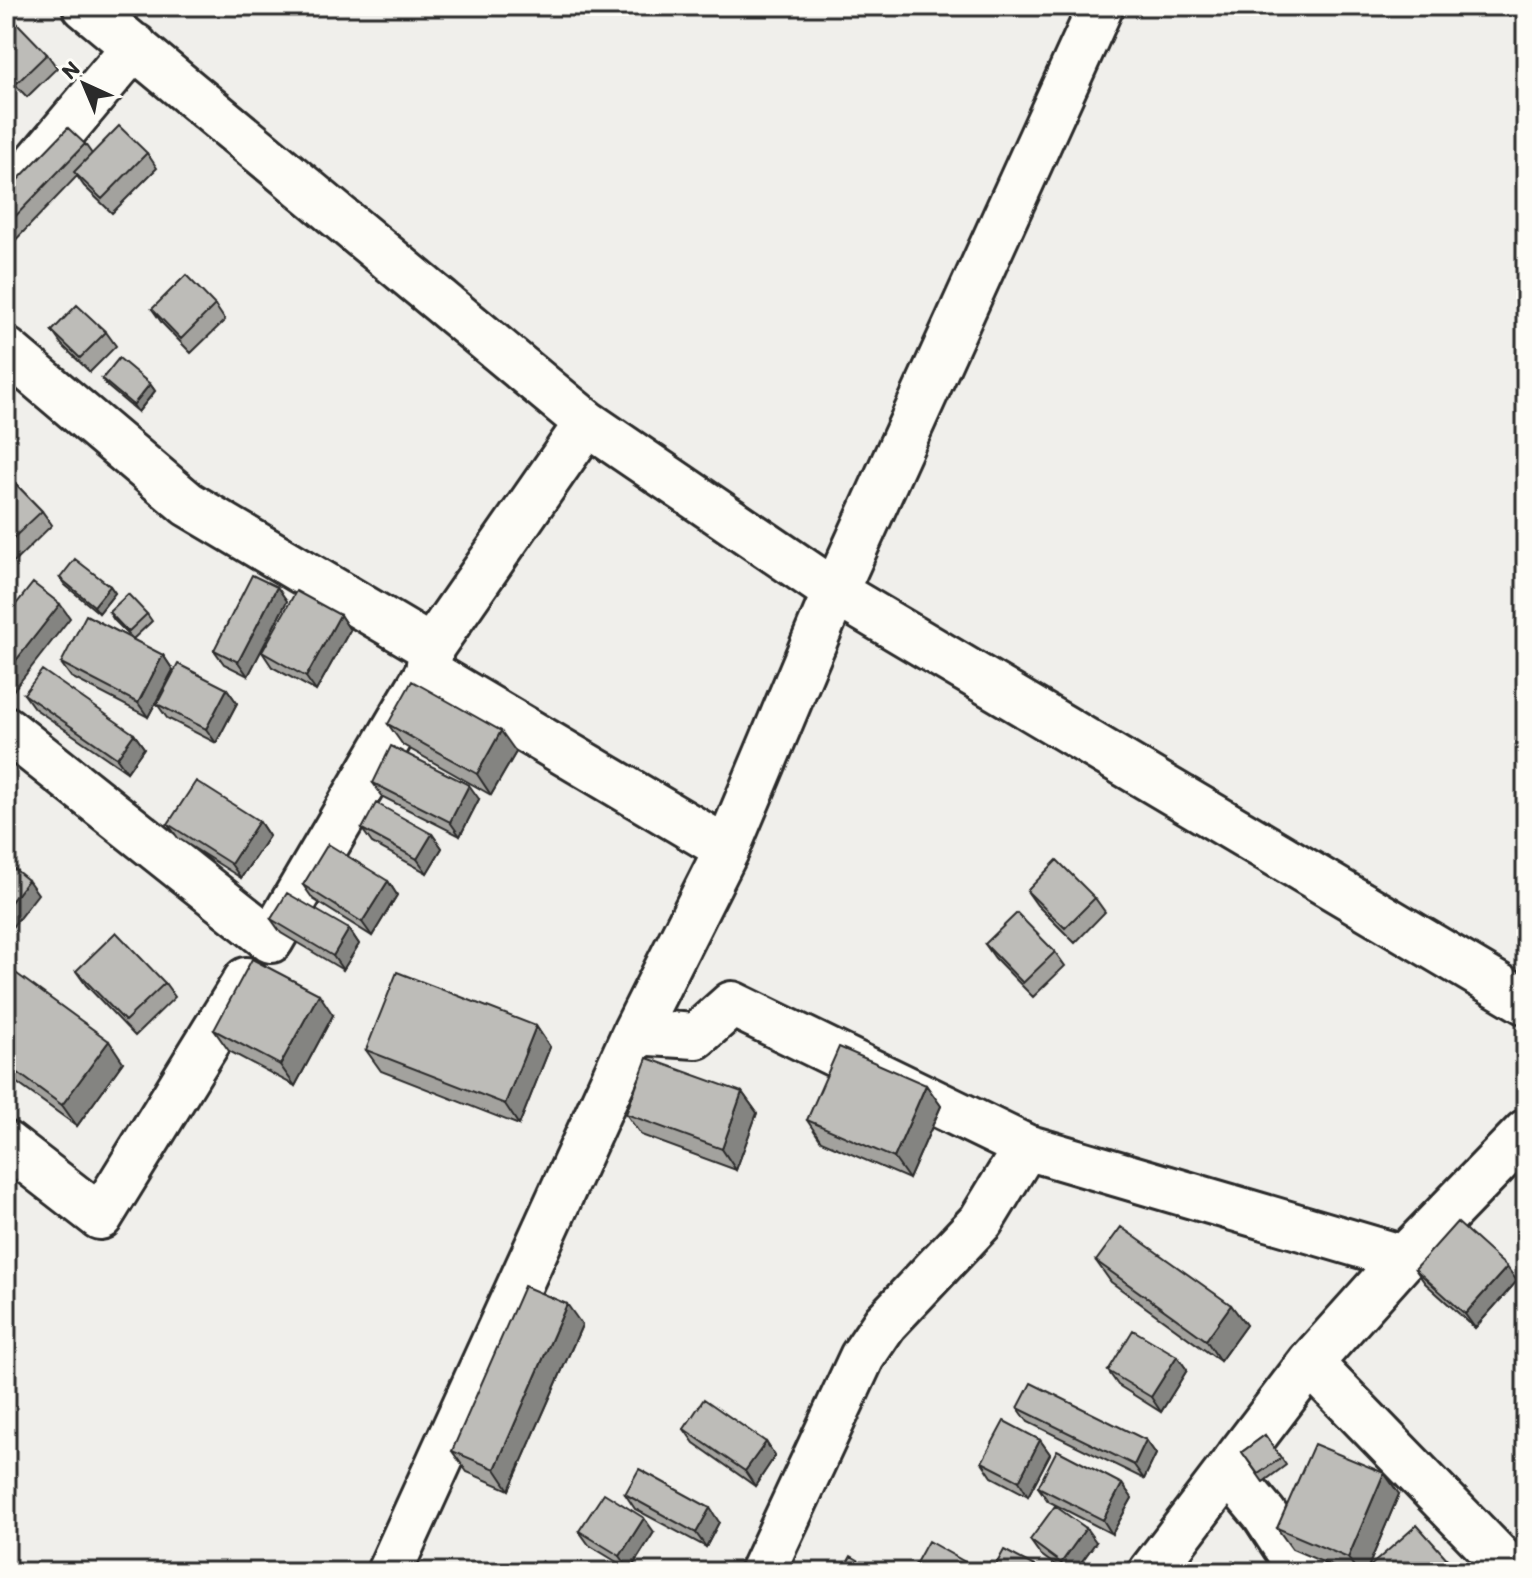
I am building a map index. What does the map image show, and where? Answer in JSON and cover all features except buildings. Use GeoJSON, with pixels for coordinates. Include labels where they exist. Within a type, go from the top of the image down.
{"type":"FeatureCollection","features":[{"type":"Feature","properties":{"kind":"street"},"geometry":{"type":"LineString","coordinates":[[85,6],[587,423],[835,592],[1526,1002]]}},
{"type":"Feature","properties":{"kind":"street"},"geometry":{"type":"LineString","coordinates":[[389,1572],[635,1032],[727,849],[835,592],[1101,6]]}},
{"type":"Feature","properties":{"kind":"street"},"geometry":{"type":"LineString","coordinates":[[6,199],[135,46]]}},
{"type":"Feature","properties":{"kind":"street"},"geometry":{"type":"LineString","coordinates":[[6,350],[188,504],[727,849]]}},
{"type":"Feature","properties":{"kind":"street"},"geometry":{"type":"LineString","coordinates":[[6,1144],[100,1217],[271,940],[430,660],[587,423]]}},
{"type":"Feature","properties":{"kind":"street"},"geometry":{"type":"LineString","coordinates":[[6,729],[271,940]]}},
{"type":"Feature","properties":{"kind":"street"},"geometry":{"type":"LineString","coordinates":[[635,1032],[696,1036],[732,1004],[1026,1147],[1404,1258]]}},
{"type":"Feature","properties":{"kind":"street"},"geometry":{"type":"LineString","coordinates":[[1151,1572],[1310,1363],[1404,1258],[1526,1132]]}},
{"type":"Feature","properties":{"kind":"street"},"geometry":{"type":"LineString","coordinates":[[762,1572],[862,1357],[885,1323],[981,1221],[1026,1147]]}},
{"type":"Feature","properties":{"kind":"street"},"geometry":{"type":"LineString","coordinates":[[1310,1363],[1513,1572]]}},
{"type":"Feature","properties":{"kind":"street"},"geometry":{"type":"LineString","coordinates":[[1228,1471],[1264,1514],[1302,1572]]}}]}
